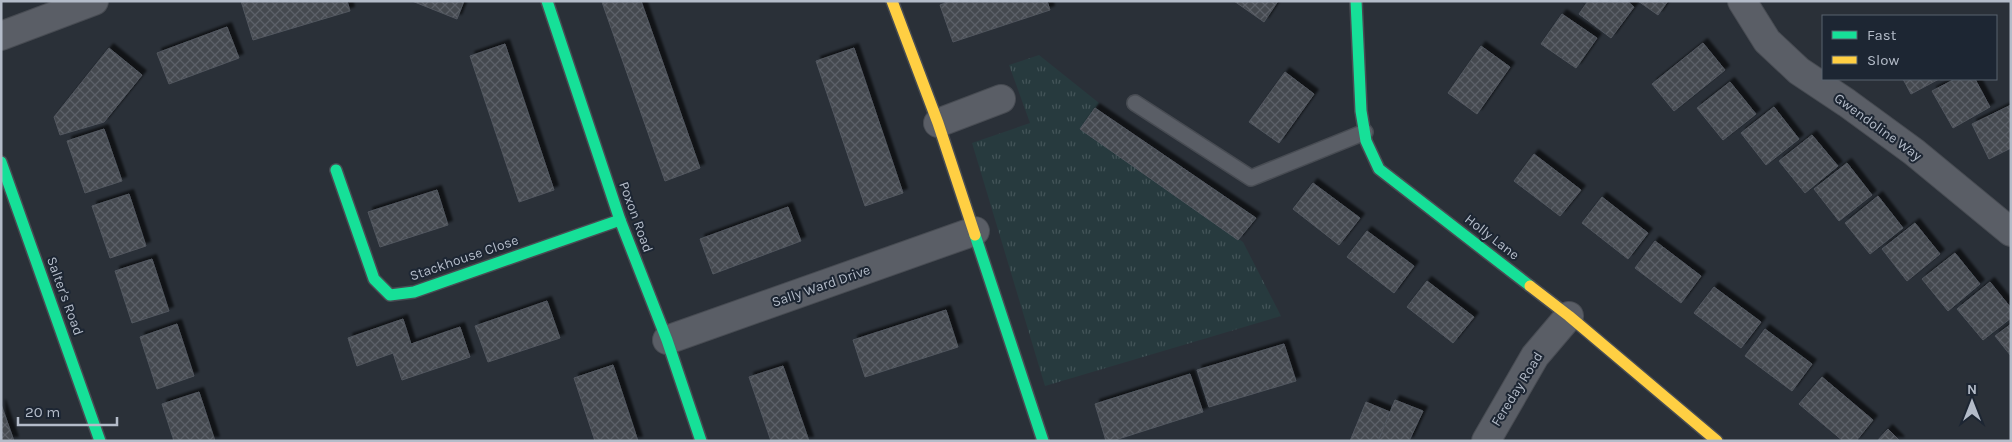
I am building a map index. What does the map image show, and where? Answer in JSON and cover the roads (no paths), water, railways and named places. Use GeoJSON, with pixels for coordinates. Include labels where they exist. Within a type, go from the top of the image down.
{"type":"FeatureCollection","features":[{"type":"Feature","properties":{"kind":"street"},"geometry":{"type":"LineString","coordinates":[[1,36],[94,1]]}},
{"type":"Feature","properties":{"kind":"street","name":"Poxon Road"},"geometry":{"type":"LineString","coordinates":[[547,1],[620,220],[667,340],[701,441]]}},
{"type":"Feature","properties":{"kind":"street"},"geometry":{"type":"LineString","coordinates":[[892,1],[938,123],[974,232],[1036,439]]}},
{"type":"Feature","properties":{"kind":"street","name":"Holly Lane"},"geometry":{"type":"LineString","coordinates":[[1356,1],[1361,111],[1366,141],[1379,169],[1569,316],[1717,441]]}},
{"type":"Feature","properties":{"kind":"street","name":"Gwendoline Way"},"geometry":{"type":"LineString","coordinates":[[1742,1],[1767,41],[1798,71],[1847,103],[2008,224]]}},
{"type":"Feature","properties":{"kind":"street"},"geometry":{"type":"LineString","coordinates":[[938,123],[1001,99]]}},
{"type":"Feature","properties":{"kind":"street","name":"Salter's Road"},"geometry":{"type":"LineString","coordinates":[[1,162],[100,441]]}},
{"type":"Feature","properties":{"kind":"street","name":"Stackhouse Close"},"geometry":{"type":"LineString","coordinates":[[336,170],[374,279],[390,295],[414,292],[620,220]]}},
{"type":"Feature","properties":{"kind":"street","name":"Sally Ward Drive"},"geometry":{"type":"LineString","coordinates":[[667,340],[974,232]]}},
{"type":"Feature","properties":{"kind":"street","name":"Fereday Road"},"geometry":{"type":"LineString","coordinates":[[1486,441],[1535,356],[1569,316]]}},
{"type":"Feature","properties":{"kind":"lane"},"geometry":{"type":"LineString","coordinates":[[1135,103],[1251,178],[1365,132]]}}]}
